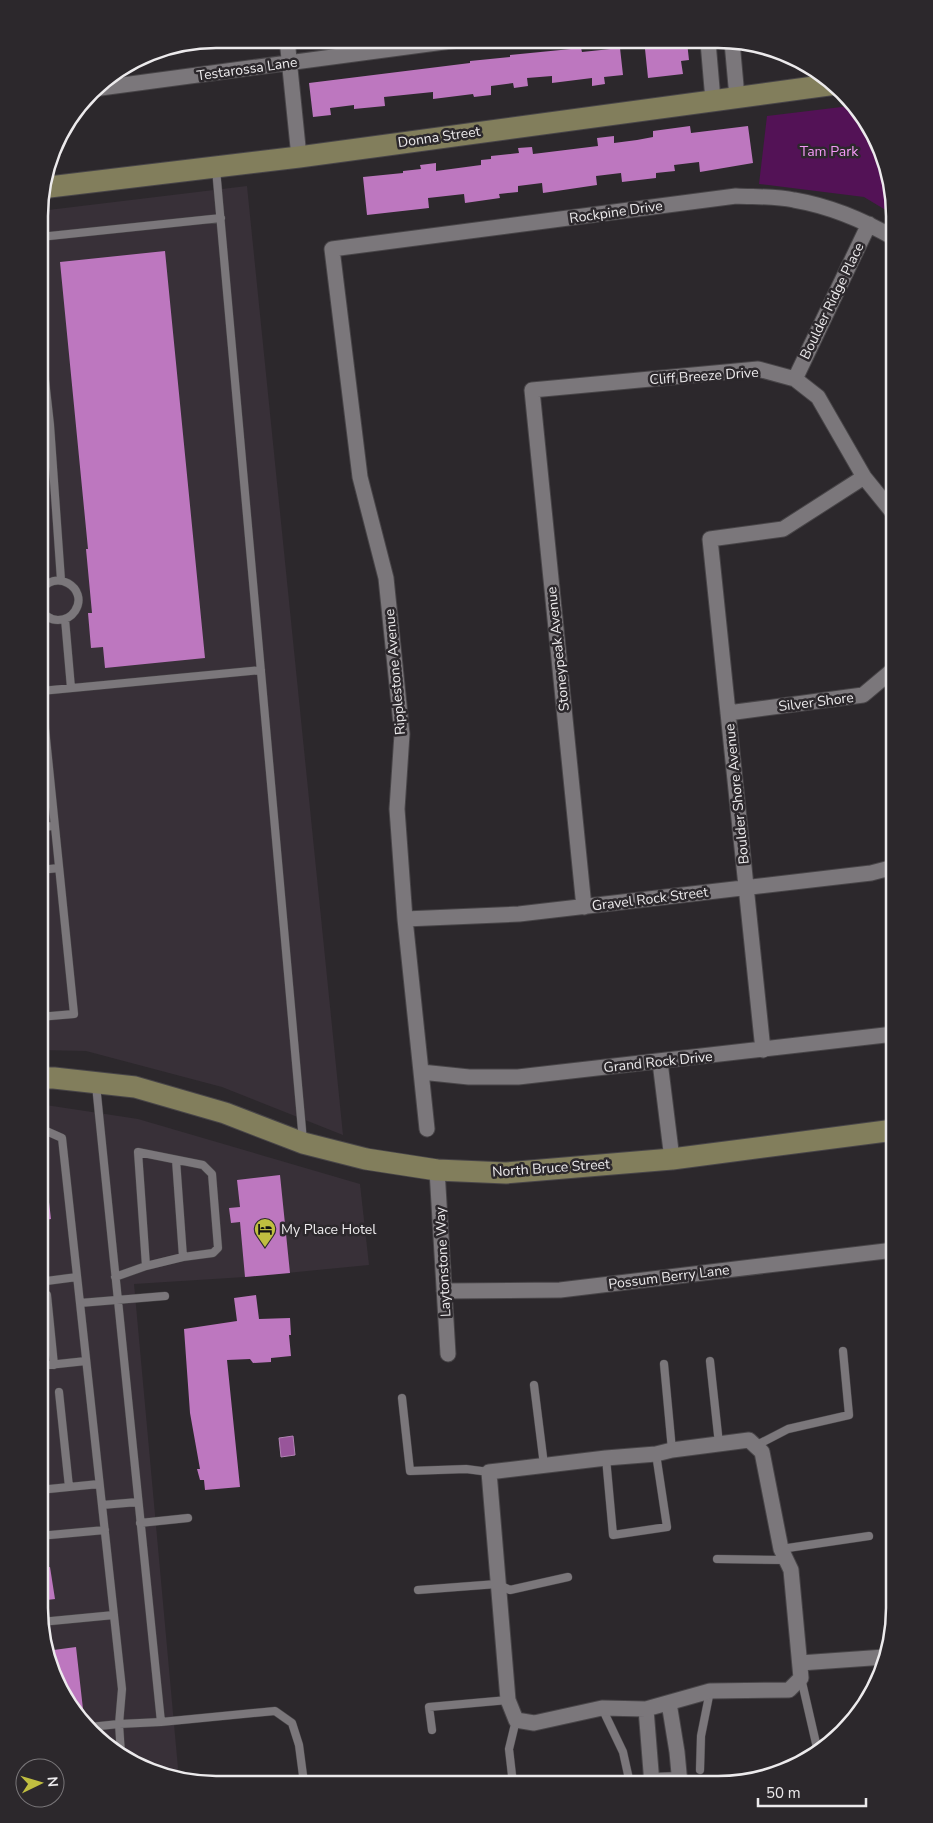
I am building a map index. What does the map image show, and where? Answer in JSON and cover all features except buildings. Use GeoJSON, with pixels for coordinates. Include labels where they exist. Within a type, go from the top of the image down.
{"type":"FeatureCollection","features":[{"type":"Feature","properties":{"kind":"street"},"geometry":{"type":"LineString","coordinates":[[288,48],[299,156]]}},
{"type":"Feature","properties":{"kind":"street","name":"Testarossa Lane"},"geometry":{"type":"LineString","coordinates":[[107,87],[399,48]]}},
{"type":"Feature","properties":{"kind":"street"},"geometry":{"type":"LineString","coordinates":[[709,48],[713,100]]}},
{"type":"Feature","properties":{"kind":"street"},"geometry":{"type":"LineString","coordinates":[[733,48],[737,97]]}},
{"type":"Feature","properties":{"kind":"street","name":"Donna Street"},"geometry":{"type":"LineString","coordinates":[[50,187],[216,167],[824,86]]}},
{"type":"Feature","properties":{"kind":"street","name":"Rockpine Drive"},"geometry":{"type":"LineString","coordinates":[[332,249],[736,196],[792,199],[829,209],[869,224],[886,234]]}},
{"type":"Feature","properties":{"kind":"street","name":"Boulder Ridge Place"},"geometry":{"type":"LineString","coordinates":[[794,379],[869,224]]}},
{"type":"Feature","properties":{"kind":"street","name":"Ripplestone Avenue"},"geometry":{"type":"LineString","coordinates":[[332,249],[360,477],[386,578],[402,734],[397,809],[405,919],[427,1129]]}},
{"type":"Feature","properties":{"kind":"street","name":"Cliff Breeze Drive"},"geometry":{"type":"LineString","coordinates":[[532,390],[758,369],[794,379],[818,397],[864,477],[886,504]]}},
{"type":"Feature","properties":{"kind":"street","name":"Stoneypeak Avenue"},"geometry":{"type":"LineString","coordinates":[[532,390],[584,907]]}},
{"type":"Feature","properties":{"kind":"street","name":"Boulder Shore Avenue"},"geometry":{"type":"LineString","coordinates":[[763,1050],[710,539],[783,529],[864,477]]}},
{"type":"Feature","properties":{"kind":"street","name":"Silver Shore"},"geometry":{"type":"LineString","coordinates":[[728,713],[863,696],[886,676]]}},
{"type":"Feature","properties":{"kind":"street","name":"Gravel Rock Street"},"geometry":{"type":"LineString","coordinates":[[405,919],[519,914],[871,873],[886,869]]}},
{"type":"Feature","properties":{"kind":"street","name":"Grand Rock Drive"},"geometry":{"type":"LineString","coordinates":[[421,1072],[469,1077],[518,1077],[885,1035]]}},
{"type":"Feature","properties":{"kind":"street"},"geometry":{"type":"LineString","coordinates":[[660,1062],[672,1158]]}},
{"type":"Feature","properties":{"kind":"street","name":"North Bruce Street"},"geometry":{"type":"LineString","coordinates":[[48,1079],[135,1088],[216,1110],[303,1142],[366,1159],[437,1170],[506,1173],[672,1158],[885,1131]]}},
{"type":"Feature","properties":{"kind":"street","name":"Laytonstone Way"},"geometry":{"type":"LineString","coordinates":[[437,1170],[448,1354]]}},
{"type":"Feature","properties":{"kind":"street","name":"Possum Berry Lane"},"geometry":{"type":"LineString","coordinates":[[444,1291],[560,1290],[885,1251]]}},
{"type":"Feature","properties":{"kind":"street"},"geometry":{"type":"LineString","coordinates":[[749,1440],[755,1446],[762,1452],[784,1554],[791,1570],[801,1671],[789,1690],[710,1691],[646,1709],[602,1708],[534,1723],[516,1720],[508,1700],[489,1472],[656,1454],[672,1450],[749,1440]]}},
{"type":"Feature","properties":{"kind":"street"},"geometry":{"type":"LineString","coordinates":[[801,1671],[878,1658]]}},
{"type":"Feature","properties":{"kind":"street"},"geometry":{"type":"LineString","coordinates":[[669,1703],[678,1776]]}},
{"type":"Feature","properties":{"kind":"street"},"geometry":{"type":"LineString","coordinates":[[646,1709],[652,1776]]}},
{"type":"Feature","properties":{"kind":"lane"},"geometry":{"type":"LineString","coordinates":[[216,167],[303,1142]]}},
{"type":"Feature","properties":{"kind":"lane"},"geometry":{"type":"LineString","coordinates":[[48,236],[221,218]]}},
{"type":"Feature","properties":{"kind":"lane"},"geometry":{"type":"LineString","coordinates":[[48,406],[62,580]]}},
{"type":"Feature","properties":{"kind":"lane"},"geometry":{"type":"LineString","coordinates":[[48,583],[51,581],[62,580],[70,584],[77,595],[76,608],[73,614],[65,619],[55,620],[48,617]]}},
{"type":"Feature","properties":{"kind":"lane"},"geometry":{"type":"LineString","coordinates":[[65,619],[71,688]]}},
{"type":"Feature","properties":{"kind":"lane"},"geometry":{"type":"LineString","coordinates":[[48,690],[261,670]]}},
{"type":"Feature","properties":{"kind":"lane"},"geometry":{"type":"LineString","coordinates":[[48,776],[74,1014],[48,1016]]}},
{"type":"Feature","properties":{"kind":"lane"},"geometry":{"type":"LineString","coordinates":[[48,826],[54,826]]}},
{"type":"Feature","properties":{"kind":"lane"},"geometry":{"type":"LineString","coordinates":[[48,869],[59,868]]}},
{"type":"Feature","properties":{"kind":"lane"},"geometry":{"type":"LineString","coordinates":[[96,1083],[161,1722]]}},
{"type":"Feature","properties":{"kind":"lane"},"geometry":{"type":"LineString","coordinates":[[48,1132],[62,1138],[122,1689],[119,1724],[120,1746]]}},
{"type":"Feature","properties":{"kind":"lane"},"geometry":{"type":"LineString","coordinates":[[115,1277],[146,1266],[213,1252],[218,1248],[212,1174],[203,1165],[138,1152],[146,1266]]}},
{"type":"Feature","properties":{"kind":"lane"},"geometry":{"type":"LineString","coordinates":[[176,1160],[183,1257]]}},
{"type":"Feature","properties":{"kind":"lane"},"geometry":{"type":"LineString","coordinates":[[48,1281],[77,1278]]}},
{"type":"Feature","properties":{"kind":"lane"},"geometry":{"type":"LineString","coordinates":[[80,1304],[165,1296]]}},
{"type":"Feature","properties":{"kind":"lane"},"geometry":{"type":"LineString","coordinates":[[48,1313],[54,1365]]}},
{"type":"Feature","properties":{"kind":"lane"},"geometry":{"type":"LineString","coordinates":[[755,1446],[788,1429],[849,1416],[843,1351]]}},
{"type":"Feature","properties":{"kind":"lane"},"geometry":{"type":"LineString","coordinates":[[710,1360],[720,1444]]}},
{"type":"Feature","properties":{"kind":"lane"},"geometry":{"type":"LineString","coordinates":[[48,1365],[86,1361]]}},
{"type":"Feature","properties":{"kind":"lane"},"geometry":{"type":"LineString","coordinates":[[664,1364],[672,1450]]}},
{"type":"Feature","properties":{"kind":"lane"},"geometry":{"type":"LineString","coordinates":[[534,1386],[544,1465]]}},
{"type":"Feature","properties":{"kind":"lane"},"geometry":{"type":"LineString","coordinates":[[58,1392],[69,1487]]}},
{"type":"Feature","properties":{"kind":"lane"},"geometry":{"type":"LineString","coordinates":[[402,1398],[410,1471],[466,1469],[489,1472]]}},
{"type":"Feature","properties":{"kind":"lane"},"geometry":{"type":"LineString","coordinates":[[606,1458],[613,1535],[667,1527],[656,1454]]}},
{"type":"Feature","properties":{"kind":"lane"},"geometry":{"type":"LineString","coordinates":[[48,1489],[100,1484]]}},
{"type":"Feature","properties":{"kind":"lane"},"geometry":{"type":"LineString","coordinates":[[102,1505],[138,1502]]}},
{"type":"Feature","properties":{"kind":"lane"},"geometry":{"type":"LineString","coordinates":[[140,1523],[188,1518]]}},
{"type":"Feature","properties":{"kind":"lane"},"geometry":{"type":"LineString","coordinates":[[48,1535],[105,1530]]}},
{"type":"Feature","properties":{"kind":"lane"},"geometry":{"type":"LineString","coordinates":[[717,1559],[784,1554],[869,1536]]}},
{"type":"Feature","properties":{"kind":"lane"},"geometry":{"type":"LineString","coordinates":[[418,1590],[497,1584],[510,1590],[568,1577]]}},
{"type":"Feature","properties":{"kind":"lane"},"geometry":{"type":"LineString","coordinates":[[48,1621],[114,1615]]}},
{"type":"Feature","properties":{"kind":"lane"},"geometry":{"type":"LineString","coordinates":[[801,1671],[816,1744]]}},
{"type":"Feature","properties":{"kind":"lane"},"geometry":{"type":"LineString","coordinates":[[700,1770],[701,1736],[710,1691]]}},
{"type":"Feature","properties":{"kind":"lane"},"geometry":{"type":"LineString","coordinates":[[432,1730],[429,1707],[508,1700]]}},
{"type":"Feature","properties":{"kind":"lane"},"geometry":{"type":"LineString","coordinates":[[602,1708],[623,1752],[628,1776]]}},
{"type":"Feature","properties":{"kind":"lane"},"geometry":{"type":"LineString","coordinates":[[97,1726],[275,1712],[292,1723],[303,1776]]}},
{"type":"Feature","properties":{"kind":"lane"},"geometry":{"type":"LineString","coordinates":[[511,1776],[509,1749],[516,1720]]}},
{"type":"Feature","properties":{"kind":"shaded area"},"geometry":{"type":"Polygon","coordinates":[[[247,186],[343,1135],[222,1087],[86,1051],[48,1050],[48,210],[247,186]]]}},
{"type":"Feature","properties":{"kind":"shaded area"},"geometry":{"type":"Polygon","coordinates":[[[48,1105],[138,1119],[360,1184],[369,1265],[245,1277],[134,1284],[178,1771],[151,1763],[131,1753],[113,1741],[89,1718],[65,1682],[56,1662],[51,1641],[48,1619],[48,1105]]]}},
{"type":"Feature","properties":{"kind":"shaded area"},"geometry":{"type":"Polygon","coordinates":[[[293,1436],[295,1455],[281,1457],[279,1438],[293,1436]]]}},
{"type":"Feature","properties":{"kind":"green space","name":"Tam Park"},"geometry":{"type":"Polygon","coordinates":[[[845,107],[857,122],[877,161],[886,210],[864,197],[759,184],[767,116],[845,107]]]}},
{"type":"Feature","properties":{"kind":"place","name":"My Place Hotel"},"geometry":{"type":"Point","coordinates":[265,1248]}}]}
